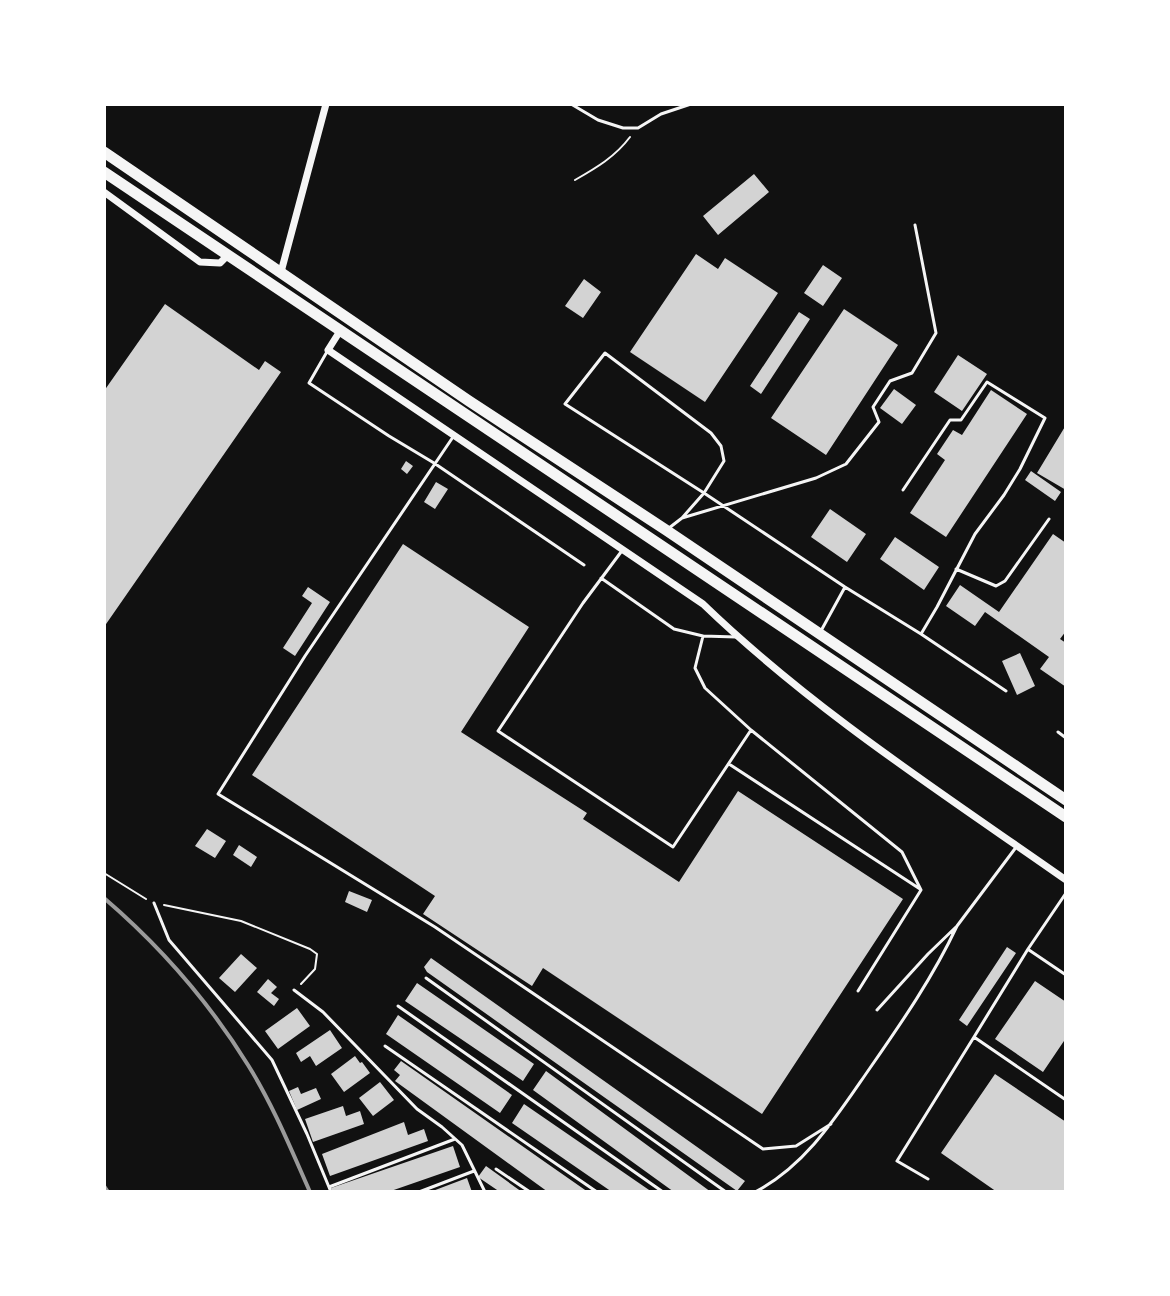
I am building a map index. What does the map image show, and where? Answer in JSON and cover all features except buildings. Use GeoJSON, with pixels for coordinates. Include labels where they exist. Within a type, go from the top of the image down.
{"type":"FeatureCollection","features":[{"type":"Feature","properties":{"kind":"main road"},"geometry":{"type":"LineString","coordinates":[[104,152],[469,401],[1066,800]]}},
{"type":"Feature","properties":{"kind":"main road"},"geometry":{"type":"LineString","coordinates":[[104,172],[1066,817]]}},
{"type":"Feature","properties":{"kind":"street"},"geometry":{"type":"LineString","coordinates":[[281,272],[326,104]]}},
{"type":"Feature","properties":{"kind":"street"},"geometry":{"type":"LineString","coordinates":[[104,192],[200,262],[220,263],[228,255]]}},
{"type":"Feature","properties":{"kind":"street"},"geometry":{"type":"LineString","coordinates":[[340,331],[328,350],[703,604],[807,696],[1066,880]]}},
{"type":"Feature","properties":{"kind":"lane"},"geometry":{"type":"LineString","coordinates":[[571,104],[598,120],[623,128],[638,128],[661,114],[691,104]]}},
{"type":"Feature","properties":{"kind":"lane"},"geometry":{"type":"LineString","coordinates":[[682,518],[816,478],[846,464],[879,422],[873,407],[890,381],[912,373],[936,333],[915,225]]}},
{"type":"Feature","properties":{"kind":"lane"},"geometry":{"type":"LineString","coordinates":[[328,350],[309,383],[584,565]]}},
{"type":"Feature","properties":{"kind":"lane"},"geometry":{"type":"LineString","coordinates":[[666,530],[682,518],[704,493],[724,461],[721,446],[711,433],[605,353],[565,404],[704,493],[725,506],[1006,691]]}},
{"type":"Feature","properties":{"kind":"lane"},"geometry":{"type":"LineString","coordinates":[[903,490],[950,420],[961,420],[987,382],[1045,418],[1020,469],[975,534],[921,634]]}},
{"type":"Feature","properties":{"kind":"lane"},"geometry":{"type":"LineString","coordinates":[[454,435],[305,656],[218,794],[435,927],[763,1149],[796,1146],[831,1124]]}},
{"type":"Feature","properties":{"kind":"lane"},"geometry":{"type":"LineString","coordinates":[[956,569],[996,586],[1005,581],[1049,519]]}},
{"type":"Feature","properties":{"kind":"lane"},"geometry":{"type":"LineString","coordinates":[[624,549],[601,578],[498,731],[673,847],[751,730]]}},
{"type":"Feature","properties":{"kind":"lane"},"geometry":{"type":"LineString","coordinates":[[601,578],[674,629],[703,636],[737,637]]}},
{"type":"Feature","properties":{"kind":"lane"},"geometry":{"type":"LineString","coordinates":[[819,635],[845,587]]}},
{"type":"Feature","properties":{"kind":"lane"},"geometry":{"type":"LineString","coordinates":[[703,636],[695,668],[705,688],[751,730],[902,852],[921,890]]}},
{"type":"Feature","properties":{"kind":"lane"},"geometry":{"type":"LineString","coordinates":[[1058,732],[1066,738]]}},
{"type":"Feature","properties":{"kind":"lane"},"geometry":{"type":"LineString","coordinates":[[729,764],[921,890]]}},
{"type":"Feature","properties":{"kind":"lane"},"geometry":{"type":"LineString","coordinates":[[877,1010],[957,926],[1017,846]]}},
{"type":"Feature","properties":{"kind":"lane"},"geometry":{"type":"LineString","coordinates":[[858,991],[921,890]]}},
{"type":"Feature","properties":{"kind":"lane"},"geometry":{"type":"LineString","coordinates":[[928,1179],[897,1161],[1066,893]]}},
{"type":"Feature","properties":{"kind":"lane"},"geometry":{"type":"LineString","coordinates":[[154,903],[169,940],[272,1060],[331,1192]]}},
{"type":"Feature","properties":{"kind":"lane"},"geometry":{"type":"LineString","coordinates":[[755,1192],[795,1165],[831,1124],[912,1008],[939,964],[957,926]]}},
{"type":"Feature","properties":{"kind":"lane"},"geometry":{"type":"LineString","coordinates":[[1028,949],[1066,975]]}},
{"type":"Feature","properties":{"kind":"lane"},"geometry":{"type":"LineString","coordinates":[[426,978],[726,1192]]}},
{"type":"Feature","properties":{"kind":"lane"},"geometry":{"type":"LineString","coordinates":[[294,990],[323,1012],[417,1109],[462,1145],[485,1192]]}},
{"type":"Feature","properties":{"kind":"lane"},"geometry":{"type":"LineString","coordinates":[[398,1006],[663,1192]]}},
{"type":"Feature","properties":{"kind":"lane"},"geometry":{"type":"LineString","coordinates":[[974,1037],[1066,1100]]}},
{"type":"Feature","properties":{"kind":"lane"},"geometry":{"type":"LineString","coordinates":[[385,1046],[597,1192]]}},
{"type":"Feature","properties":{"kind":"lane"},"geometry":{"type":"LineString","coordinates":[[329,1187],[455,1139]]}},
{"type":"Feature","properties":{"kind":"lane"},"geometry":{"type":"LineString","coordinates":[[496,1169],[530,1192]]}},
{"type":"Feature","properties":{"kind":"lane"},"geometry":{"type":"LineString","coordinates":[[419,1192],[474,1171]]}},
{"type":"Feature","properties":{"kind":"path"},"geometry":{"type":"LineString","coordinates":[[575,180],[602,165],[621,149],[638,128]]}},
{"type":"Feature","properties":{"kind":"path"},"geometry":{"type":"LineString","coordinates":[[104,873],[154,903],[241,921],[310,949],[317,954],[315,969],[294,990]]}},
{"type":"Feature","properties":{"kind":"railway"},"geometry":{"type":"LineString","coordinates":[[104,898],[145,935],[217,1019],[266,1096],[310,1192]]}},
{"type":"Feature","properties":{"kind":"railway"},"geometry":{"type":"LineString","coordinates":[[104,1186],[108,1192]]}}]}
